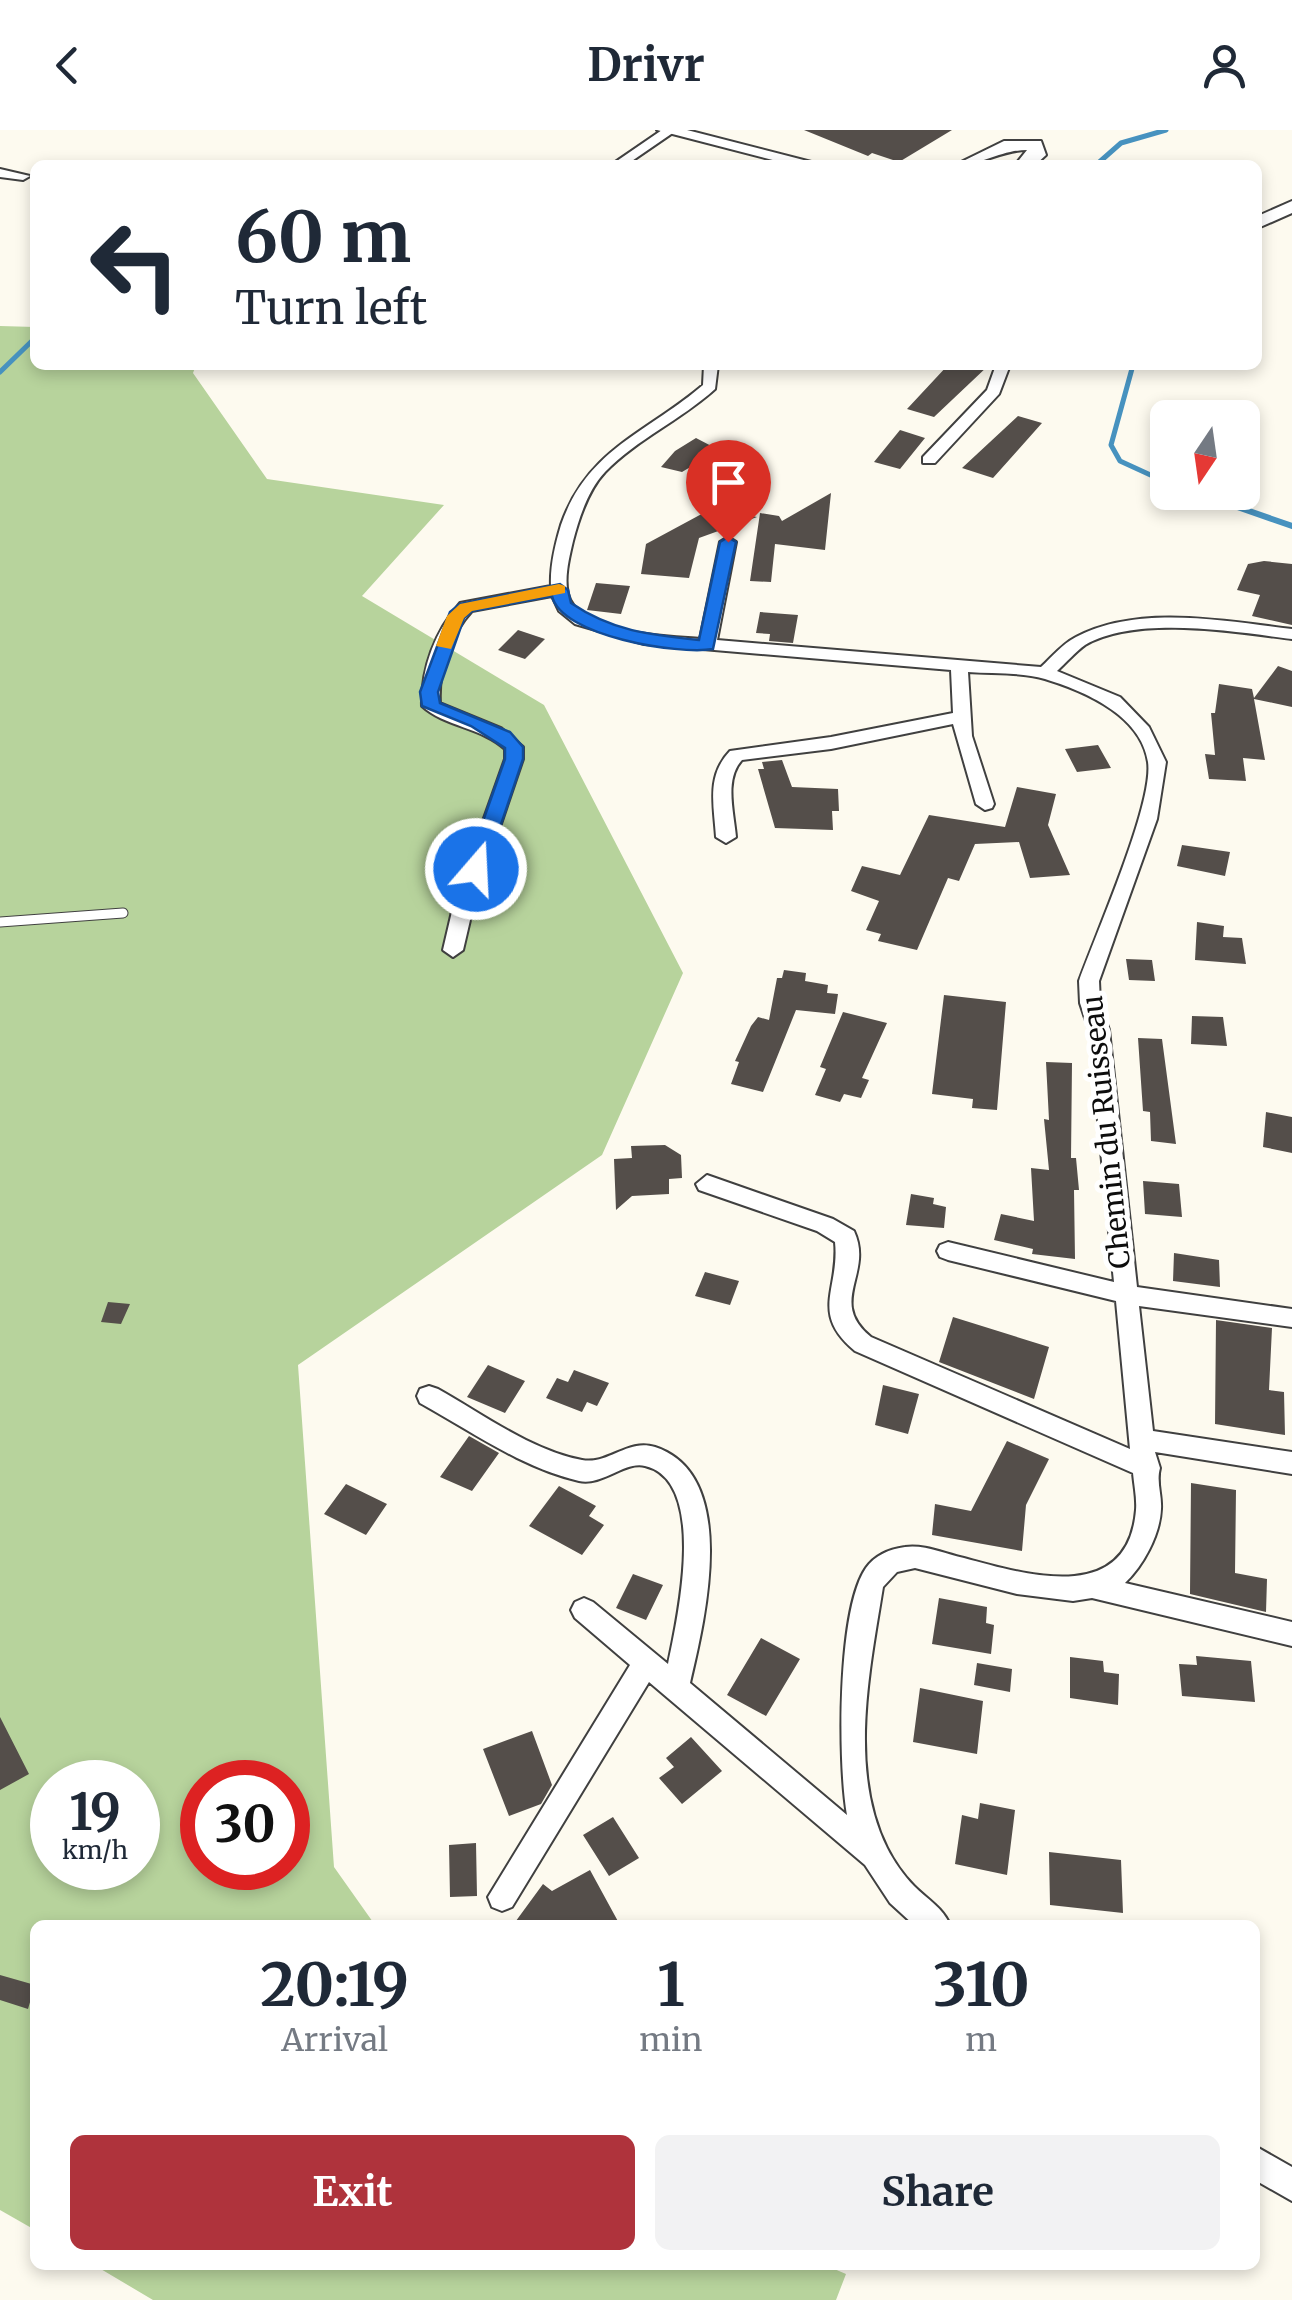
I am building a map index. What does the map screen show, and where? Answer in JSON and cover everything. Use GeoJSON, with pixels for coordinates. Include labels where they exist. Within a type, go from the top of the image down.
{"type":"FeatureCollection","features":[{"type":"Feature","properties":{"kind":"street"},"geometry":{"type":"LineString","coordinates":[[624,160],[669,130],[793,160]]}},
{"type":"Feature","properties":{"kind":"street"},"geometry":{"type":"LineString","coordinates":[[975,160],[1010,144],[1035,145],[1038,152],[1029,160]]}},
{"type":"Feature","properties":{"kind":"street"},"geometry":{"type":"LineString","coordinates":[[0,173],[24,176]]}},
{"type":"Feature","properties":{"kind":"street"},"geometry":{"type":"LineString","coordinates":[[1262,221],[1292,206]]}},
{"type":"Feature","properties":{"kind":"street"},"geometry":{"type":"LineString","coordinates":[[453,950],[464,904],[514,759],[514,747],[503,736],[431,706],[429,692],[456,616],[466,607],[560,590],[564,539],[595,472],[687,408],[710,386],[710,370]]}},
{"type":"Feature","properties":{"kind":"street"},"geometry":{"type":"LineString","coordinates":[[929,460],[994,392],[1001,370]]}},
{"type":"Feature","properties":{"kind":"street"},"geometry":{"type":"LineString","coordinates":[[706,646],[728,542]]}},
{"type":"Feature","properties":{"kind":"street","name":"Chemin du Ruisseau"},"geometry":{"type":"LineString","coordinates":[[560,590],[563,605],[591,625],[644,639],[1045,673],[1114,701],[1144,731],[1157,762],[1148,819],[1090,982],[1090,1004],[1099,1030],[1150,1511],[1137,1552],[1110,1581],[1092,1587]]}},
{"type":"Feature","properties":{"kind":"street"},"geometry":{"type":"LineString","coordinates":[[1045,673],[1081,640],[1110,629],[1220,626],[1292,634]]}},
{"type":"Feature","properties":{"kind":"street"},"geometry":{"type":"LineString","coordinates":[[959,665],[963,736],[985,804]]}},
{"type":"Feature","properties":{"kind":"street"},"geometry":{"type":"LineString","coordinates":[[726,837],[722,784],[725,767],[736,755],[832,743],[961,716]]}},
{"type":"Feature","properties":{"kind":"street"},"geometry":{"type":"LineString","coordinates":[[706,1184],[825,1225],[846,1237],[851,1256],[838,1312],[844,1332],[863,1344],[1148,1468]]}},
{"type":"Feature","properties":{"kind":"street"},"geometry":{"type":"LineString","coordinates":[[948,1250],[1124,1294],[1292,1318]]}},
{"type":"Feature","properties":{"kind":"street"},"geometry":{"type":"LineString","coordinates":[[428,1396],[551,1460],[580,1470],[604,1471],[628,1456],[650,1456],[668,1465],[687,1484],[694,1511],[697,1597],[676,1688]]}},
{"type":"Feature","properties":{"kind":"street"},"geometry":{"type":"LineString","coordinates":[[1144,1440],[1292,1463]]}},
{"type":"Feature","properties":{"kind":"street"},"geometry":{"type":"LineString","coordinates":[[874,1855],[855,1801],[853,1690],[870,1584],[876,1572],[900,1558],[916,1557],[1051,1588],[1092,1587],[1292,1634]]}},
{"type":"Feature","properties":{"kind":"street"},"geometry":{"type":"LineString","coordinates":[[584,1610],[874,1855],[929,1920]]}},
{"type":"Feature","properties":{"kind":"street"},"geometry":{"type":"LineString","coordinates":[[502,1897],[646,1662]]}},
{"type":"Feature","properties":{"kind":"street"},"geometry":{"type":"LineString","coordinates":[[1260,2165],[1292,2185]]}},
{"type":"Feature","properties":{"kind":"lane"},"geometry":{"type":"LineString","coordinates":[[0,922],[123,913]]}},
{"type":"Feature","properties":{"kind":"green space"},"geometry":{"type":"Polygon","coordinates":[[[0,326],[30,327],[30,370],[194,370],[267,479],[444,505],[362,596],[544,705],[683,973],[602,1155],[298,1365],[334,1867],[371,1920],[30,1920],[30,2227],[0,2210],[0,326]]]}},
{"type":"Feature","properties":{"kind":"green space"},"geometry":{"type":"Polygon","coordinates":[[[102,2270],[837,2270],[846,2274],[836,2300],[153,2300],[102,2270]]]}},
{"type":"Feature","properties":{"kind":"building"},"geometry":{"type":"Polygon","coordinates":[[[804,130],[952,130],[902,160],[872,153],[868,156],[804,130]]]}},
{"type":"Feature","properties":{"kind":"building"},"geometry":{"type":"Polygon","coordinates":[[[943,370],[984,370],[934,417],[907,409],[943,370]]]}},
{"type":"Feature","properties":{"kind":"building"},"geometry":{"type":"Polygon","coordinates":[[[1018,416],[1042,423],[993,478],[962,468],[1018,416]]]}},
{"type":"Feature","properties":{"kind":"building"},"geometry":{"type":"Polygon","coordinates":[[[900,430],[925,438],[900,469],[874,462],[900,430]]]}},
{"type":"Feature","properties":{"kind":"building"},"geometry":{"type":"Polygon","coordinates":[[[696,438],[719,450],[682,472],[661,467],[675,451],[696,438]]]}},
{"type":"Feature","properties":{"kind":"building"},"geometry":{"type":"Polygon","coordinates":[[[831,493],[825,550],[775,544],[771,582],[750,581],[760,513],[779,516],[782,521],[831,493]]]}},
{"type":"Feature","properties":{"kind":"building"},"geometry":{"type":"Polygon","coordinates":[[[722,503],[723,511],[757,517],[699,538],[689,578],[641,574],[646,544],[722,503]]]}},
{"type":"Feature","properties":{"kind":"building"},"geometry":{"type":"Polygon","coordinates":[[[1248,564],[1292,564],[1292,625],[1252,616],[1260,595],[1237,590],[1248,564]]]}},
{"type":"Feature","properties":{"kind":"building"},"geometry":{"type":"Polygon","coordinates":[[[596,583],[630,586],[621,614],[587,610],[596,583]]]}},
{"type":"Feature","properties":{"kind":"building"},"geometry":{"type":"Polygon","coordinates":[[[760,612],[798,615],[793,643],[769,641],[770,634],[756,633],[760,612]]]}},
{"type":"Feature","properties":{"kind":"building"},"geometry":{"type":"Polygon","coordinates":[[[518,630],[545,639],[525,659],[498,650],[518,630]]]}},
{"type":"Feature","properties":{"kind":"building"},"geometry":{"type":"Polygon","coordinates":[[[1278,666],[1292,671],[1292,707],[1254,699],[1265,760],[1243,758],[1246,781],[1209,779],[1205,754],[1215,755],[1211,713],[1215,713],[1219,684],[1252,689],[1254,698],[1278,666]]]}},
{"type":"Feature","properties":{"kind":"building"},"geometry":{"type":"Polygon","coordinates":[[[1098,745],[1111,768],[1077,772],[1065,749],[1098,745]]]}},
{"type":"Feature","properties":{"kind":"building"},"geometry":{"type":"Polygon","coordinates":[[[782,760],[792,787],[838,789],[839,811],[832,811],[833,830],[775,828],[758,769],[764,769],[762,762],[782,760]]]}},
{"type":"Feature","properties":{"kind":"building"},"geometry":{"type":"Polygon","coordinates":[[[1017,787],[1056,794],[1048,825],[1070,875],[1030,878],[1019,842],[975,844],[959,881],[948,878],[917,950],[878,941],[881,934],[866,930],[879,901],[851,891],[862,866],[900,875],[929,815],[1005,827],[1017,787]]]}},
{"type":"Feature","properties":{"kind":"building"},"geometry":{"type":"Polygon","coordinates":[[[1182,845],[1230,852],[1225,876],[1177,866],[1182,845]]]}},
{"type":"Feature","properties":{"kind":"building"},"geometry":{"type":"Polygon","coordinates":[[[1197,922],[1224,926],[1223,937],[1242,938],[1246,964],[1195,960],[1197,922]]]}},
{"type":"Feature","properties":{"kind":"building"},"geometry":{"type":"Polygon","coordinates":[[[1126,959],[1152,960],[1155,981],[1129,980],[1126,959]]]}},
{"type":"Feature","properties":{"kind":"building"},"geometry":{"type":"Polygon","coordinates":[[[784,970],[806,973],[805,981],[828,985],[827,993],[838,994],[835,1014],[796,1010],[763,1092],[731,1084],[739,1062],[735,1061],[751,1026],[758,1017],[769,1020],[777,978],[782,978],[784,970]]]}},
{"type":"Feature","properties":{"kind":"building"},"geometry":{"type":"Polygon","coordinates":[[[944,995],[1006,1002],[997,1110],[972,1108],[973,1099],[932,1094],[944,995]]]}},
{"type":"Feature","properties":{"kind":"building"},"geometry":{"type":"Polygon","coordinates":[[[843,1012],[887,1023],[862,1078],[869,1080],[861,1098],[844,1094],[840,1102],[815,1095],[826,1069],[820,1067],[843,1012]]]}},
{"type":"Feature","properties":{"kind":"building"},"geometry":{"type":"Polygon","coordinates":[[[1192,1016],[1223,1017],[1227,1046],[1191,1044],[1192,1016]]]}},
{"type":"Feature","properties":{"kind":"building"},"geometry":{"type":"Polygon","coordinates":[[[1138,1038],[1162,1039],[1176,1144],[1151,1141],[1150,1112],[1143,1111],[1138,1038]]]}},
{"type":"Feature","properties":{"kind":"building"},"geometry":{"type":"Polygon","coordinates":[[[1046,1062],[1072,1063],[1071,1158],[1076,1158],[1079,1190],[1074,1190],[1075,1259],[1032,1254],[1033,1249],[994,1240],[1001,1214],[1034,1221],[1031,1168],[1049,1170],[1044,1119],[1049,1120],[1046,1062]]]}},
{"type":"Feature","properties":{"kind":"building"},"geometry":{"type":"Polygon","coordinates":[[[1266,1112],[1292,1117],[1292,1153],[1263,1147],[1266,1112]]]}},
{"type":"Feature","properties":{"kind":"building"},"geometry":{"type":"Polygon","coordinates":[[[665,1145],[681,1155],[682,1178],[669,1179],[669,1194],[632,1196],[616,1210],[614,1159],[632,1158],[631,1146],[665,1145]]]}},
{"type":"Feature","properties":{"kind":"building"},"geometry":{"type":"Polygon","coordinates":[[[1143,1181],[1179,1184],[1182,1217],[1145,1214],[1143,1181]]]}},
{"type":"Feature","properties":{"kind":"building"},"geometry":{"type":"Polygon","coordinates":[[[911,1194],[934,1198],[933,1204],[946,1207],[944,1228],[906,1225],[911,1194]]]}},
{"type":"Feature","properties":{"kind":"building"},"geometry":{"type":"Polygon","coordinates":[[[1174,1253],[1219,1260],[1220,1287],[1173,1281],[1174,1253]]]}},
{"type":"Feature","properties":{"kind":"building"},"geometry":{"type":"Polygon","coordinates":[[[705,1272],[739,1281],[730,1305],[695,1296],[705,1272]]]}},
{"type":"Feature","properties":{"kind":"building"},"geometry":{"type":"Polygon","coordinates":[[[108,1302],[130,1304],[121,1324],[101,1322],[108,1302]]]}},
{"type":"Feature","properties":{"kind":"building"},"geometry":{"type":"Polygon","coordinates":[[[953,1317],[1049,1347],[1034,1399],[939,1362],[953,1317]]]}},
{"type":"Feature","properties":{"kind":"building"},"geometry":{"type":"Polygon","coordinates":[[[1216,1320],[1272,1328],[1269,1390],[1284,1392],[1285,1435],[1215,1424],[1216,1320]]]}},
{"type":"Feature","properties":{"kind":"building"},"geometry":{"type":"Polygon","coordinates":[[[488,1365],[525,1381],[505,1413],[467,1397],[488,1365]]]}},
{"type":"Feature","properties":{"kind":"building"},"geometry":{"type":"Polygon","coordinates":[[[574,1370],[609,1383],[597,1406],[587,1402],[582,1412],[546,1398],[557,1378],[568,1382],[574,1370]]]}},
{"type":"Feature","properties":{"kind":"building"},"geometry":{"type":"Polygon","coordinates":[[[883,1385],[919,1394],[908,1434],[875,1425],[883,1385]]]}},
{"type":"Feature","properties":{"kind":"building"},"geometry":{"type":"Polygon","coordinates":[[[469,1436],[499,1453],[472,1491],[440,1477],[469,1436]]]}},
{"type":"Feature","properties":{"kind":"building"},"geometry":{"type":"Polygon","coordinates":[[[1007,1441],[1049,1459],[1026,1505],[1022,1551],[932,1535],[935,1504],[971,1511],[1007,1441]]]}},
{"type":"Feature","properties":{"kind":"building"},"geometry":{"type":"Polygon","coordinates":[[[1191,1483],[1236,1490],[1235,1573],[1267,1579],[1266,1612],[1190,1594],[1191,1483]]]}},
{"type":"Feature","properties":{"kind":"building"},"geometry":{"type":"Polygon","coordinates":[[[346,1484],[387,1504],[366,1535],[324,1514],[346,1484]]]}},
{"type":"Feature","properties":{"kind":"building"},"geometry":{"type":"Polygon","coordinates":[[[559,1486],[596,1506],[589,1516],[604,1525],[582,1555],[529,1526],[559,1486]]]}},
{"type":"Feature","properties":{"kind":"building"},"geometry":{"type":"Polygon","coordinates":[[[633,1574],[663,1585],[646,1620],[616,1608],[633,1574]]]}},
{"type":"Feature","properties":{"kind":"building"},"geometry":{"type":"Polygon","coordinates":[[[939,1598],[987,1607],[986,1623],[994,1625],[991,1654],[932,1644],[939,1598]]]}},
{"type":"Feature","properties":{"kind":"building"},"geometry":{"type":"Polygon","coordinates":[[[761,1638],[800,1659],[766,1716],[727,1695],[761,1638]]]}},
{"type":"Feature","properties":{"kind":"building"},"geometry":{"type":"Polygon","coordinates":[[[1196,1656],[1251,1661],[1255,1702],[1182,1696],[1179,1664],[1197,1665],[1196,1656]]]}},
{"type":"Feature","properties":{"kind":"building"},"geometry":{"type":"Polygon","coordinates":[[[1070,1657],[1103,1661],[1104,1672],[1119,1674],[1118,1705],[1070,1698],[1070,1657]]]}},
{"type":"Feature","properties":{"kind":"building"},"geometry":{"type":"Polygon","coordinates":[[[977,1663],[1012,1669],[1010,1692],[974,1685],[977,1663]]]}},
{"type":"Feature","properties":{"kind":"building"},"geometry":{"type":"Polygon","coordinates":[[[920,1688],[983,1701],[977,1754],[913,1742],[920,1688]]]}},
{"type":"Feature","properties":{"kind":"building"},"geometry":{"type":"Polygon","coordinates":[[[0,1717],[29,1774],[0,1790],[0,1717]]]}},
{"type":"Feature","properties":{"kind":"building"},"geometry":{"type":"Polygon","coordinates":[[[532,1731],[552,1785],[541,1804],[509,1816],[483,1749],[532,1731]]]}},
{"type":"Feature","properties":{"kind":"building"},"geometry":{"type":"Polygon","coordinates":[[[691,1737],[722,1771],[682,1804],[659,1778],[674,1767],[666,1758],[691,1737]]]}},
{"type":"Feature","properties":{"kind":"building"},"geometry":{"type":"Polygon","coordinates":[[[980,1803],[1015,1810],[1007,1875],[955,1864],[962,1815],[978,1819],[980,1803]]]}},
{"type":"Feature","properties":{"kind":"building"},"geometry":{"type":"Polygon","coordinates":[[[613,1817],[639,1858],[609,1876],[583,1835],[613,1817]]]}},
{"type":"Feature","properties":{"kind":"building"},"geometry":{"type":"Polygon","coordinates":[[[476,1843],[477,1896],[450,1897],[449,1845],[476,1843]]]}},
{"type":"Feature","properties":{"kind":"building"},"geometry":{"type":"Polygon","coordinates":[[[1049,1852],[1121,1860],[1123,1913],[1050,1905],[1049,1852]]]}},
{"type":"Feature","properties":{"kind":"building"},"geometry":{"type":"Polygon","coordinates":[[[590,1870],[617,1920],[517,1920],[543,1884],[552,1891],[590,1870]]]}},
{"type":"Feature","properties":{"kind":"building"},"geometry":{"type":"Polygon","coordinates":[[[0,1975],[30,1984],[28,2009],[0,2000],[0,1975]]]}},
{"type":"Feature","properties":{"kind":"waterway"},"geometry":{"type":"LineString","coordinates":[[1102,160],[1121,143],[1166,130]]}},
{"type":"Feature","properties":{"kind":"waterway"},"geometry":{"type":"LineString","coordinates":[[0,372],[30,343]]}},
{"type":"Feature","properties":{"kind":"waterway"},"geometry":{"type":"LineString","coordinates":[[1132,370],[1111,445],[1120,461],[1150,475]]}},
{"type":"Feature","properties":{"kind":"waterway"},"geometry":{"type":"LineString","coordinates":[[1246,510],[1292,526]]}},
{"type":"Feature","properties":{"kind":"slow traffic"},"geometry":{"type":"LineString","coordinates":[[445,646],[456,616],[466,607],[559,590]]}},
{"type":"Feature","properties":{"kind":"route"},"geometry":{"type":"LineString","coordinates":[[476,869],[514,759],[514,747],[477,722],[431,706],[429,692],[456,616],[466,607],[560,590],[563,605],[591,625],[644,639],[706,646],[728,542]]}}]}
